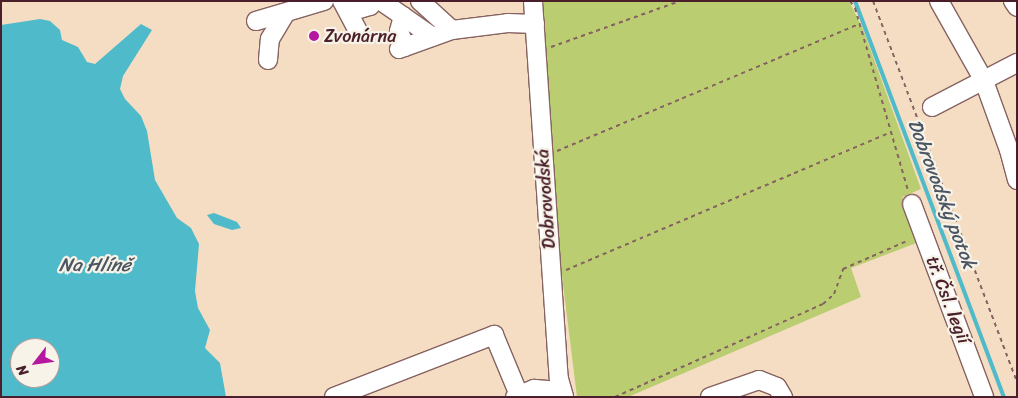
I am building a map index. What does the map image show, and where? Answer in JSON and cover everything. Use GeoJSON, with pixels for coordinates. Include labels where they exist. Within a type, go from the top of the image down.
{"type":"FeatureCollection","features":[{"type":"Feature","properties":{"kind":"street"},"geometry":{"type":"LineString","coordinates":[[256,21],[324,1]]}},
{"type":"Feature","properties":{"kind":"street"},"geometry":{"type":"LineString","coordinates":[[359,34],[345,6],[370,6],[374,1]]}},
{"type":"Feature","properties":{"kind":"street"},"geometry":{"type":"LineString","coordinates":[[381,1],[434,37]]}},
{"type":"Feature","properties":{"kind":"street"},"geometry":{"type":"LineString","coordinates":[[420,1],[452,30]]}},
{"type":"Feature","properties":{"kind":"street","name":"Dobrovodská"},"geometry":{"type":"LineString","coordinates":[[534,1],[543,154],[563,394]]}},
{"type":"Feature","properties":{"kind":"street"},"geometry":{"type":"LineString","coordinates":[[938,1],[984,81],[1010,150],[1017,180]]}},
{"type":"Feature","properties":{"kind":"street"},"geometry":{"type":"LineString","coordinates":[[1013,1],[1017,7]]}},
{"type":"Feature","properties":{"kind":"street"},"geometry":{"type":"LineString","coordinates":[[268,60],[270,39],[285,14]]}},
{"type":"Feature","properties":{"kind":"street"},"geometry":{"type":"LineString","coordinates":[[403,16],[399,31],[402,48],[452,30],[508,23],[536,24]]}},
{"type":"Feature","properties":{"kind":"street"},"geometry":{"type":"LineString","coordinates":[[932,108],[1017,63]]}},
{"type":"Feature","properties":{"kind":"street","name":"tř. Čsl. legií"},"geometry":{"type":"LineString","coordinates":[[912,204],[984,397]]}},
{"type":"Feature","properties":{"kind":"street"},"geometry":{"type":"LineString","coordinates":[[334,397],[494,334],[517,396],[534,389],[563,394]]}},
{"type":"Feature","properties":{"kind":"street"},"geometry":{"type":"LineString","coordinates":[[710,397],[759,380],[777,387],[783,397]]}},
{"type":"Feature","properties":{"kind":"path"},"geometry":{"type":"LineString","coordinates":[[545,49],[680,1]]}},
{"type":"Feature","properties":{"kind":"path"},"geometry":{"type":"LineString","coordinates":[[850,1],[859,24],[912,204]]}},
{"type":"Feature","properties":{"kind":"path"},"geometry":{"type":"LineString","coordinates":[[873,1],[1017,382]]}},
{"type":"Feature","properties":{"kind":"path"},"geometry":{"type":"LineString","coordinates":[[543,154],[859,24]]}},
{"type":"Feature","properties":{"kind":"path"},"geometry":{"type":"LineString","coordinates":[[552,275],[891,132]]}},
{"type":"Feature","properties":{"kind":"path"},"geometry":{"type":"LineString","coordinates":[[615,397],[823,304],[834,294],[844,269],[853,262],[923,235]]}},
{"type":"Feature","properties":{"kind":"green space"},"geometry":{"type":"Polygon","coordinates":[[[544,1],[849,1],[863,29],[921,189],[902,197],[919,242],[851,268],[861,297],[628,397],[577,397],[561,268],[542,23],[544,1]]]}},
{"type":"Feature","properties":{"kind":"water","name":"Na Hlíně"},"geometry":{"type":"Polygon","coordinates":[[[40,19],[50,21],[60,30],[62,40],[78,47],[87,62],[95,64],[141,24],[152,30],[123,76],[120,89],[125,99],[141,116],[147,131],[155,180],[177,218],[191,228],[199,244],[195,291],[198,308],[210,330],[205,348],[220,363],[226,397],[1,397],[1,25],[40,19]]]}},
{"type":"Feature","properties":{"kind":"water"},"geometry":{"type":"Polygon","coordinates":[[[214,213],[237,222],[241,228],[232,230],[214,224],[207,215],[214,213]]]}},
{"type":"Feature","properties":{"kind":"waterway","name":"Dobrovodský potok"},"geometry":{"type":"LineString","coordinates":[[855,1],[1004,397]]}},
{"type":"Feature","properties":{"kind":"place","name":"Zvonárna"},"geometry":{"type":"Point","coordinates":[314,36]}}]}
